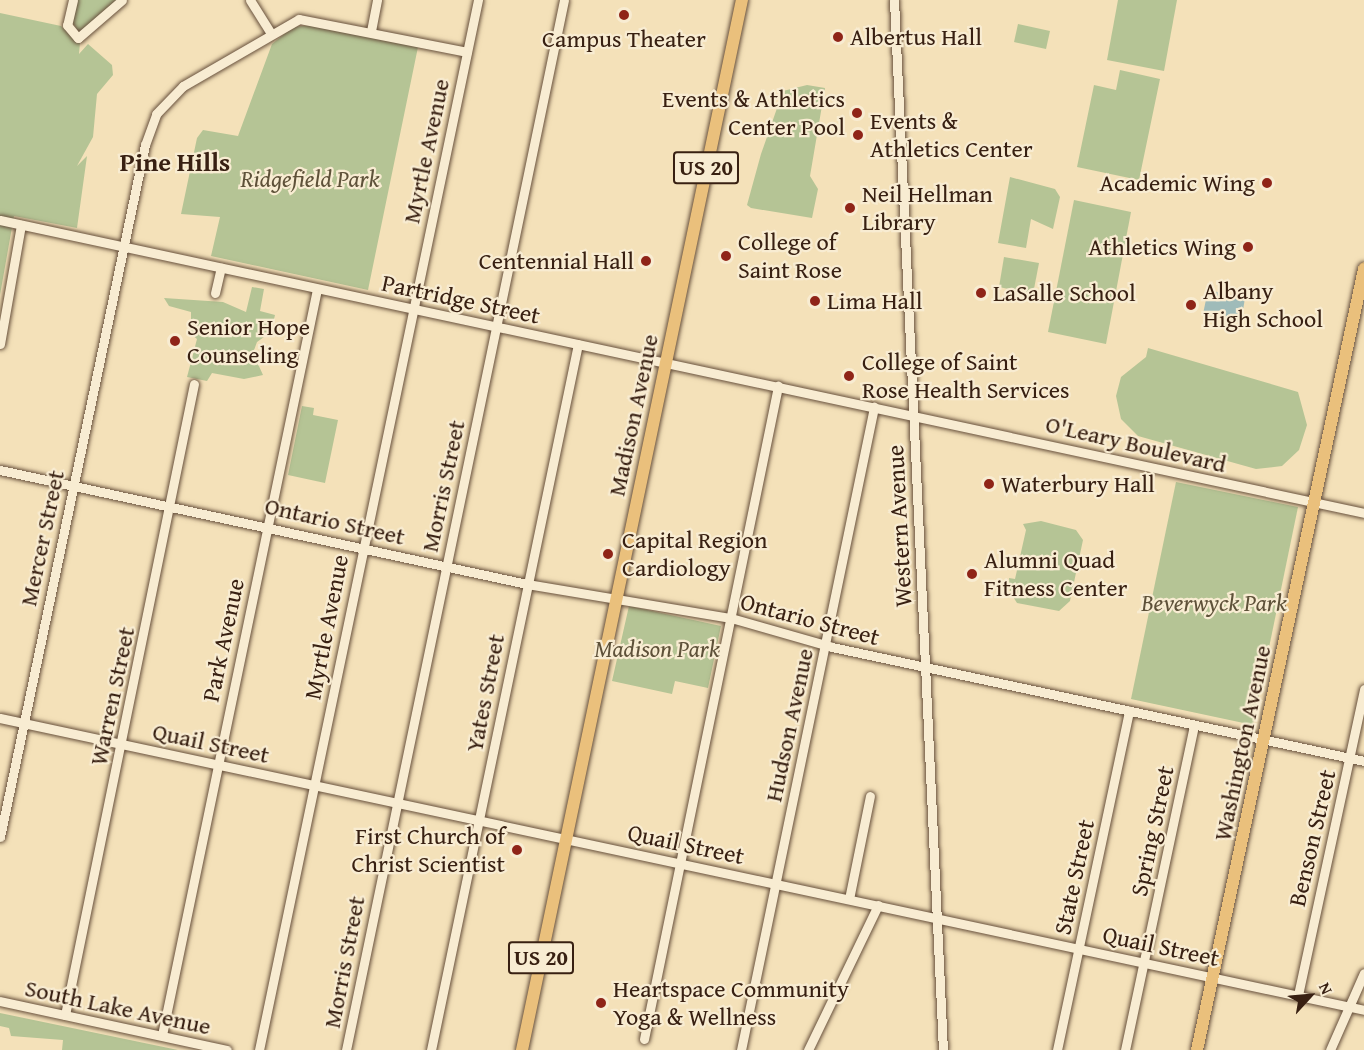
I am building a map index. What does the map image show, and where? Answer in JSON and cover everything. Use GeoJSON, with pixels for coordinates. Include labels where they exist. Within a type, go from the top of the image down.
{"type":"FeatureCollection","features":[{"type":"Feature","properties":{"kind":"main road","name":"Madison Avenue"},"geometry":{"type":"LineString","coordinates":[[522,1050],[742,0]]}},
{"type":"Feature","properties":{"kind":"main road","name":"Washington Avenue"},"geometry":{"type":"LineString","coordinates":[[1197,1050],[1364,269]]}},
{"type":"Feature","properties":{"kind":"street"},"geometry":{"type":"LineString","coordinates":[[73,0],[67,25],[78,38],[122,0]]}},
{"type":"Feature","properties":{"kind":"street"},"geometry":{"type":"LineString","coordinates":[[250,0],[270,32]]}},
{"type":"Feature","properties":{"kind":"street"},"geometry":{"type":"LineString","coordinates":[[371,31],[377,0]]}},
{"type":"Feature","properties":{"kind":"street","name":"Myrtle Avenue"},"geometry":{"type":"LineString","coordinates":[[259,1050],[362,546],[478,0]]}},
{"type":"Feature","properties":{"kind":"street","name":"Morris Street"},"geometry":{"type":"LineString","coordinates":[[346,1050],[564,0]]}},
{"type":"Feature","properties":{"kind":"street","name":"Western Avenue"},"geometry":{"type":"LineString","coordinates":[[894,0],[943,1050]]}},
{"type":"Feature","properties":{"kind":"street","name":"Mercer Street"},"geometry":{"type":"LineString","coordinates":[[0,837],[72,484],[145,144],[159,108],[183,86],[270,32],[309,18],[467,52]]}},
{"type":"Feature","properties":{"kind":"street","name":"Partridge Street"},"geometry":{"type":"LineString","coordinates":[[0,220],[914,417]]}},
{"type":"Feature","properties":{"kind":"street"},"geometry":{"type":"LineString","coordinates":[[0,344],[21,225]]}},
{"type":"Feature","properties":{"kind":"street"},"geometry":{"type":"LineString","coordinates":[[215,293],[220,268]]}},
{"type":"Feature","properties":{"kind":"street","name":"Park Avenue"},"geometry":{"type":"LineString","coordinates":[[162,1035],[317,289]]}},
{"type":"Feature","properties":{"kind":"street","name":"Yates Street"},"geometry":{"type":"LineString","coordinates":[[431,1050],[578,344]]}},
{"type":"Feature","properties":{"kind":"street","name":"Warren Street"},"geometry":{"type":"LineString","coordinates":[[65,1015],[194,384]]}},
{"type":"Feature","properties":{"kind":"street"},"geometry":{"type":"LineString","coordinates":[[644,1039],[778,386]]}},
{"type":"Feature","properties":{"kind":"street","name":"Hudson Avenue"},"geometry":{"type":"LineString","coordinates":[[741,1050],[874,407]]}},
{"type":"Feature","properties":{"kind":"street","name":"O'Leary Boulevard"},"geometry":{"type":"LineString","coordinates":[[914,417],[1315,502]]}},
{"type":"Feature","properties":{"kind":"street","name":"Ontario Street"},"geometry":{"type":"LineString","coordinates":[[0,470],[362,546],[527,584],[616,600],[630,597],[731,618],[925,668],[1364,761]]}},
{"type":"Feature","properties":{"kind":"street"},"geometry":{"type":"LineString","coordinates":[[1315,502],[1364,513]]}},
{"type":"Feature","properties":{"kind":"street","name":"Benson Street"},"geometry":{"type":"LineString","coordinates":[[1298,995],[1364,688]]}},
{"type":"Feature","properties":{"kind":"street","name":"State Street"},"geometry":{"type":"LineString","coordinates":[[1057,1050],[1129,711]]}},
{"type":"Feature","properties":{"kind":"street","name":"Quail Street"},"geometry":{"type":"LineString","coordinates":[[0,718],[1364,1010]]}},
{"type":"Feature","properties":{"kind":"street","name":"Spring Street"},"geometry":{"type":"LineString","coordinates":[[1125,1050],[1194,726]]}},
{"type":"Feature","properties":{"kind":"street"},"geometry":{"type":"LineString","coordinates":[[849,899],[870,796]]}},
{"type":"Feature","properties":{"kind":"street"},"geometry":{"type":"LineString","coordinates":[[807,1050],[878,905]]}},
{"type":"Feature","properties":{"kind":"street"},"geometry":{"type":"LineString","coordinates":[[1329,1050],[1364,973]]}},
{"type":"Feature","properties":{"kind":"street","name":"South Lake Avenue"},"geometry":{"type":"LineString","coordinates":[[0,1001],[227,1050]]}},
{"type":"Feature","properties":{"kind":"green space"},"geometry":{"type":"Polygon","coordinates":[[[77,0],[117,0],[79,33],[72,21],[77,0]]]}},
{"type":"Feature","properties":{"kind":"green space"},"geometry":{"type":"Polygon","coordinates":[[[1118,0],[1177,0],[1164,71],[1107,60],[1118,0]]]}},
{"type":"Feature","properties":{"kind":"green space"},"geometry":{"type":"Polygon","coordinates":[[[0,13],[61,26],[80,43],[79,54],[88,44],[112,65],[113,75],[97,94],[93,137],[77,166],[87,156],[77,228],[14,216],[0,295],[0,13]]]}},
{"type":"Feature","properties":{"kind":"green space"},"geometry":{"type":"Polygon","coordinates":[[[1018,24],[1050,31],[1046,49],[1014,42],[1018,24]]]}},
{"type":"Feature","properties":{"kind":"green space","name":"Ridgefield Park"},"geometry":{"type":"Polygon","coordinates":[[[313,25],[418,47],[368,290],[211,256],[220,217],[181,214],[197,138],[203,130],[238,136],[272,44],[293,27],[313,25]]]}},
{"type":"Feature","properties":{"kind":"green space"},"geometry":{"type":"Polygon","coordinates":[[[1120,70],[1160,79],[1139,180],[1077,167],[1094,85],[1116,90],[1120,70]]]}},
{"type":"Feature","properties":{"kind":"green space"},"geometry":{"type":"Polygon","coordinates":[[[807,85],[825,88],[810,176],[818,189],[812,218],[751,208],[747,205],[761,154],[783,91],[807,85]]]}},
{"type":"Feature","properties":{"kind":"green space"},"geometry":{"type":"Polygon","coordinates":[[[1010,177],[1055,189],[1060,197],[1053,229],[1031,219],[1026,248],[998,243],[1010,177]]]}},
{"type":"Feature","properties":{"kind":"green space"},"geometry":{"type":"Polygon","coordinates":[[[1074,200],[1131,212],[1106,344],[1048,332],[1074,200]]]}},
{"type":"Feature","properties":{"kind":"green space"},"geometry":{"type":"Polygon","coordinates":[[[1004,257],[1039,263],[1033,294],[999,287],[1004,257]]]}},
{"type":"Feature","properties":{"kind":"green space"},"geometry":{"type":"Polygon","coordinates":[[[252,287],[264,289],[260,311],[275,315],[271,332],[257,342],[253,353],[263,375],[244,379],[212,373],[207,381],[187,377],[197,339],[191,334],[191,312],[169,306],[164,298],[223,302],[246,312],[252,287]]]}},
{"type":"Feature","properties":{"kind":"green space"},"geometry":{"type":"Polygon","coordinates":[[[1148,348],[1298,392],[1307,425],[1299,450],[1282,466],[1256,469],[1138,436],[1121,419],[1116,396],[1121,377],[1146,357],[1148,348]]]}},
{"type":"Feature","properties":{"kind":"green space"},"geometry":{"type":"Polygon","coordinates":[[[302,406],[314,408],[313,415],[338,420],[325,483],[288,475],[302,406]]]}},
{"type":"Feature","properties":{"kind":"green space","name":"Beverwyck Park"},"geometry":{"type":"Polygon","coordinates":[[[1176,482],[1298,507],[1253,725],[1131,699],[1176,482]]]}},
{"type":"Feature","properties":{"kind":"green space"},"geometry":{"type":"Polygon","coordinates":[[[1041,521],[1076,530],[1083,540],[1070,601],[1059,611],[1017,603],[1010,592],[1009,578],[1015,579],[1026,530],[1023,524],[1041,521]]]}},
{"type":"Feature","properties":{"kind":"green space","name":"Madison Park"},"geometry":{"type":"Polygon","coordinates":[[[629,606],[721,626],[708,688],[675,681],[672,694],[612,681],[629,606]]]}},
{"type":"Feature","properties":{"kind":"green space"},"geometry":{"type":"Polygon","coordinates":[[[0,1013],[178,1050],[62,1050],[63,1040],[11,1036],[9,1028],[0,1026],[0,1013]]]}},
{"type":"Feature","properties":{"kind":"water"},"geometry":{"type":"Polygon","coordinates":[[[1208,290],[1245,298],[1241,322],[1203,314],[1208,290]]]}},
{"type":"Feature","properties":{"kind":"place","name":"Campus Theater"},"geometry":{"type":"Point","coordinates":[624,15]}},
{"type":"Feature","properties":{"kind":"place","name":"Albertus Hall"},"geometry":{"type":"Point","coordinates":[838,37]}},
{"type":"Feature","properties":{"kind":"place","name":"Events & Athletics Center Pool"},"geometry":{"type":"Point","coordinates":[857,113]}},
{"type":"Feature","properties":{"kind":"place","name":"Events & Athletics Center"},"geometry":{"type":"Point","coordinates":[858,135]}},
{"type":"Feature","properties":{"kind":"place","name":"Academic Wing"},"geometry":{"type":"Point","coordinates":[1267,183]}},
{"type":"Feature","properties":{"kind":"place","name":"Neil Hellman Library"},"geometry":{"type":"Point","coordinates":[850,208]}},
{"type":"Feature","properties":{"kind":"place","name":"Athletics Wing"},"geometry":{"type":"Point","coordinates":[1248,247]}},
{"type":"Feature","properties":{"kind":"place","name":"College of Saint Rose"},"geometry":{"type":"Point","coordinates":[726,256]}},
{"type":"Feature","properties":{"kind":"place","name":"Centennial Hall"},"geometry":{"type":"Point","coordinates":[646,261]}},
{"type":"Feature","properties":{"kind":"place","name":"LaSalle School"},"geometry":{"type":"Point","coordinates":[981,293]}},
{"type":"Feature","properties":{"kind":"place","name":"Lima Hall"},"geometry":{"type":"Point","coordinates":[815,301]}},
{"type":"Feature","properties":{"kind":"place","name":"Albany High School"},"geometry":{"type":"Point","coordinates":[1191,305]}},
{"type":"Feature","properties":{"kind":"place","name":"Senior Hope Counseling"},"geometry":{"type":"Point","coordinates":[175,341]}},
{"type":"Feature","properties":{"kind":"place","name":"College of Saint Rose Health Services"},"geometry":{"type":"Point","coordinates":[849,376]}},
{"type":"Feature","properties":{"kind":"place","name":"Waterbury Hall"},"geometry":{"type":"Point","coordinates":[989,484]}},
{"type":"Feature","properties":{"kind":"place","name":"Capital Region Cardiology"},"geometry":{"type":"Point","coordinates":[608,554]}},
{"type":"Feature","properties":{"kind":"place","name":"Alumni Quad Fitness Center"},"geometry":{"type":"Point","coordinates":[972,574]}},
{"type":"Feature","properties":{"kind":"place","name":"First Church of Christ Scientist"},"geometry":{"type":"Point","coordinates":[517,850]}},
{"type":"Feature","properties":{"kind":"place","name":"Heartspace Community Yoga & Wellness"},"geometry":{"type":"Point","coordinates":[601,1003]}},
{"type":"Feature","properties":{"kind":"district","name":"Pine Hills"},"geometry":{"type":"Point","coordinates":[175,162]}}]}
